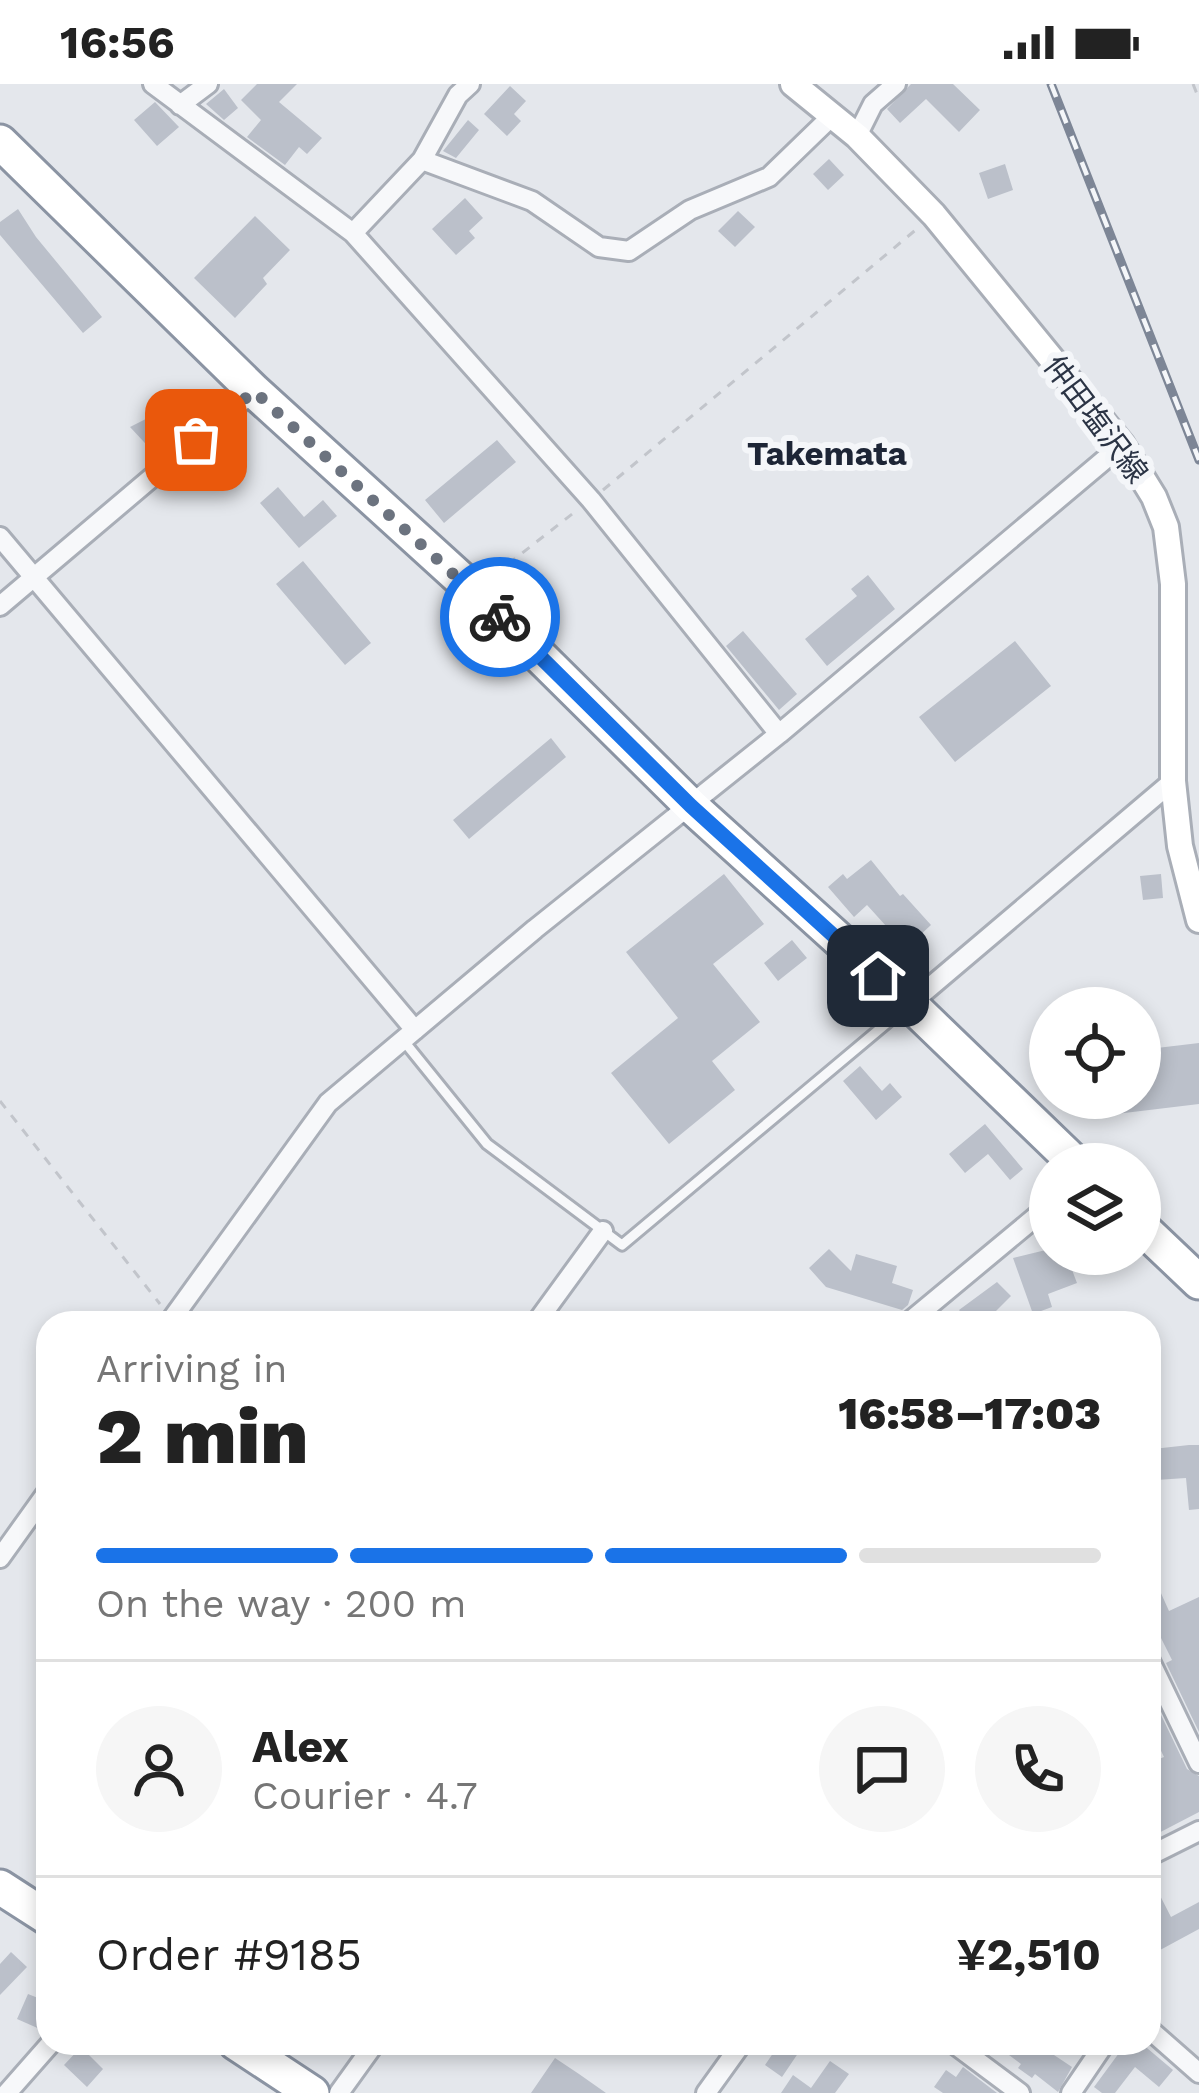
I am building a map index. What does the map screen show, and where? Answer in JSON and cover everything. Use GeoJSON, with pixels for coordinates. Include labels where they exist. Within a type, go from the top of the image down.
{"type":"FeatureCollection","features":[{"type":"Feature","properties":{"kind":"highway"},"geometry":{"type":"LineString","coordinates":[[0,142],[254,391],[474,591],[691,806],[910,1004],[1054,1143]]}},
{"type":"Feature","properties":{"kind":"highway"},"geometry":{"type":"LineString","coordinates":[[1161,1246],[1199,1282]]}},
{"type":"Feature","properties":{"kind":"highway"},"geometry":{"type":"LineString","coordinates":[[0,1886],[36,1910]]}},
{"type":"Feature","properties":{"kind":"highway"},"geometry":{"type":"LineString","coordinates":[[254,2055],[312,2093]]}},
{"type":"Feature","properties":{"kind":"main road","name":"仲田塩沢線"},"geometry":{"type":"LineString","coordinates":[[794,84],[857,136],[934,214],[1122,445],[1154,497],[1166,527],[1174,584],[1173,781],[1180,846],[1199,920]]}},
{"type":"Feature","properties":{"kind":"street"},"geometry":{"type":"LineString","coordinates":[[153,84],[353,232],[591,500],[779,734]]}},
{"type":"Feature","properties":{"kind":"street"},"geometry":{"type":"LineString","coordinates":[[180,105],[208,84]]}},
{"type":"Feature","properties":{"kind":"street"},"geometry":{"type":"LineString","coordinates":[[353,232],[422,160],[458,95],[470,84]]}},
{"type":"Feature","properties":{"kind":"street"},"geometry":{"type":"LineString","coordinates":[[857,136],[873,104],[896,84]]}},
{"type":"Feature","properties":{"kind":"street"},"geometry":{"type":"LineString","coordinates":[[422,160],[532,201],[599,248],[629,251],[690,210],[770,177],[832,116]]}},
{"type":"Feature","properties":{"kind":"street"},"geometry":{"type":"LineString","coordinates":[[0,606],[254,391]]}},
{"type":"Feature","properties":{"kind":"street"},"geometry":{"type":"LineString","coordinates":[[178,1311],[328,1103],[779,734],[1122,445]]}},
{"type":"Feature","properties":{"kind":"street"},"geometry":{"type":"LineString","coordinates":[[0,537],[409,1035]]}},
{"type":"Feature","properties":{"kind":"street"},"geometry":{"type":"LineString","coordinates":[[910,1004],[1173,781]]}},
{"type":"Feature","properties":{"kind":"street"},"geometry":{"type":"LineString","coordinates":[[922,1311],[1029,1222]]}},
{"type":"Feature","properties":{"kind":"street"},"geometry":{"type":"LineString","coordinates":[[545,1311],[603,1231]]}},
{"type":"Feature","properties":{"kind":"street"},"geometry":{"type":"LineString","coordinates":[[0,1558],[36,1508]]}},
{"type":"Feature","properties":{"kind":"street"},"geometry":{"type":"LineString","coordinates":[[1161,1684],[1199,1762]]}},
{"type":"Feature","properties":{"kind":"street"},"geometry":{"type":"LineString","coordinates":[[1161,1850],[1199,1831]]}},
{"type":"Feature","properties":{"kind":"street"},"geometry":{"type":"LineString","coordinates":[[1161,2040],[1199,2073]]}},
{"type":"Feature","properties":{"kind":"street"},"geometry":{"type":"LineString","coordinates":[[7,2093],[41,2055]]}},
{"type":"Feature","properties":{"kind":"street"},"geometry":{"type":"LineString","coordinates":[[339,2093],[366,2055]]}},
{"type":"Feature","properties":{"kind":"street"},"geometry":{"type":"LineString","coordinates":[[706,2093],[733,2055]]}},
{"type":"Feature","properties":{"kind":"street"},"geometry":{"type":"LineString","coordinates":[[969,2055],[1020,2093]]}},
{"type":"Feature","properties":{"kind":"street"},"geometry":{"type":"LineString","coordinates":[[1075,2091],[1098,2055]]}},
{"type":"Feature","properties":{"kind":"lane"},"geometry":{"type":"LineString","coordinates":[[409,1035],[487,1144],[622,1245],[910,1004]]}},
{"type":"Feature","properties":{"kind":"path"},"geometry":{"type":"LineString","coordinates":[[1193,84],[1199,99]]}},
{"type":"Feature","properties":{"kind":"path"},"geometry":{"type":"LineString","coordinates":[[474,591],[591,500],[934,214]]}},
{"type":"Feature","properties":{"kind":"path"},"geometry":{"type":"LineString","coordinates":[[0,1101],[163,1311]]}},
{"type":"Feature","properties":{"kind":"building"},"geometry":{"type":"Polygon","coordinates":[[[257,84],[297,84],[279,102],[322,138],[307,154],[299,147],[285,165],[247,137],[261,120],[241,100],[257,84]]]}},
{"type":"Feature","properties":{"kind":"building"},"geometry":{"type":"Polygon","coordinates":[[[911,84],[953,84],[980,110],[959,132],[926,99],[900,123],[887,109],[911,84]]]}},
{"type":"Feature","properties":{"kind":"building"},"geometry":{"type":"Polygon","coordinates":[[[510,86],[526,101],[514,114],[521,121],[507,136],[484,114],[510,86]]]}},
{"type":"Feature","properties":{"kind":"building"},"geometry":{"type":"Polygon","coordinates":[[[224,89],[238,108],[224,120],[206,104],[224,89]]]}},
{"type":"Feature","properties":{"kind":"building"},"geometry":{"type":"Polygon","coordinates":[[[155,102],[179,127],[157,146],[134,120],[155,102]]]}},
{"type":"Feature","properties":{"kind":"building"},"geometry":{"type":"Polygon","coordinates":[[[468,120],[479,130],[456,158],[443,151],[468,120]]]}},
{"type":"Feature","properties":{"kind":"building"},"geometry":{"type":"Polygon","coordinates":[[[829,159],[844,175],[828,190],[813,174],[829,159]]]}},
{"type":"Feature","properties":{"kind":"building"},"geometry":{"type":"Polygon","coordinates":[[[1005,164],[1013,190],[988,199],[979,173],[1005,164]]]}},
{"type":"Feature","properties":{"kind":"building"},"geometry":{"type":"Polygon","coordinates":[[[465,198],[483,218],[469,231],[475,238],[456,255],[432,229],[465,198]]]}},
{"type":"Feature","properties":{"kind":"building"},"geometry":{"type":"Polygon","coordinates":[[[18,209],[102,317],[83,333],[0,235],[0,222],[18,209]]]}},
{"type":"Feature","properties":{"kind":"building"},"geometry":{"type":"Polygon","coordinates":[[[738,211],[755,227],[735,247],[718,231],[738,211]]]}},
{"type":"Feature","properties":{"kind":"building"},"geometry":{"type":"Polygon","coordinates":[[[255,216],[290,250],[235,318],[194,278],[255,216]]]}},
{"type":"Feature","properties":{"kind":"building"},"geometry":{"type":"Polygon","coordinates":[[[205,389],[219,403],[157,456],[130,427],[205,389]]]}},
{"type":"Feature","properties":{"kind":"building"},"geometry":{"type":"Polygon","coordinates":[[[497,440],[516,462],[444,523],[425,500],[497,440]]]}},
{"type":"Feature","properties":{"kind":"building"},"geometry":{"type":"Polygon","coordinates":[[[278,487],[304,517],[323,500],[337,516],[299,548],[260,503],[278,487]]]}},
{"type":"Feature","properties":{"kind":"building"},"geometry":{"type":"Polygon","coordinates":[[[303,561],[371,643],[345,665],[276,584],[303,561]]]}},
{"type":"Feature","properties":{"kind":"building"},"geometry":{"type":"Polygon","coordinates":[[[868,575],[895,609],[827,666],[805,639],[857,596],[851,589],[868,575]]]}},
{"type":"Feature","properties":{"kind":"building"},"geometry":{"type":"Polygon","coordinates":[[[743,631],[797,694],[779,710],[726,646],[743,631]]]}},
{"type":"Feature","properties":{"kind":"building"},"geometry":{"type":"Polygon","coordinates":[[[1015,641],[1051,686],[955,762],[919,717],[1015,641]]]}},
{"type":"Feature","properties":{"kind":"building"},"geometry":{"type":"Polygon","coordinates":[[[551,738],[566,757],[469,839],[453,820],[551,738]]]}},
{"type":"Feature","properties":{"kind":"building"},"geometry":{"type":"Polygon","coordinates":[[[871,860],[931,925],[906,948],[867,905],[854,917],[828,887],[871,860]]]}},
{"type":"Feature","properties":{"kind":"building"},"geometry":{"type":"Polygon","coordinates":[[[724,874],[764,924],[713,964],[760,1022],[712,1061],[735,1090],[669,1144],[611,1073],[678,1018],[626,952],[724,874]]]}},
{"type":"Feature","properties":{"kind":"building"},"geometry":{"type":"Polygon","coordinates":[[[1161,874],[1163,898],[1143,900],[1140,876],[1161,874]]]}},
{"type":"Feature","properties":{"kind":"building"},"geometry":{"type":"Polygon","coordinates":[[[792,940],[807,958],[778,981],[764,963],[792,940]]]}},
{"type":"Feature","properties":{"kind":"building"},"geometry":{"type":"Polygon","coordinates":[[[1199,1043],[1199,1104],[1161,1109],[1161,1048],[1199,1043]]]}},
{"type":"Feature","properties":{"kind":"building"},"geometry":{"type":"Polygon","coordinates":[[[860,1066],[882,1091],[890,1083],[902,1097],[876,1120],[843,1081],[860,1066]]]}},
{"type":"Feature","properties":{"kind":"building"},"geometry":{"type":"Polygon","coordinates":[[[985,1124],[1023,1169],[1010,1180],[988,1154],[965,1173],[949,1154],[985,1124]]]}},
{"type":"Feature","properties":{"kind":"building"},"geometry":{"type":"Polygon","coordinates":[[[829,1249],[851,1271],[856,1254],[897,1266],[892,1283],[913,1290],[908,1305],[902,1310],[826,1287],[809,1268],[829,1249]]]}},
{"type":"Feature","properties":{"kind":"building"},"geometry":{"type":"Polygon","coordinates":[[[1029,1254],[1029,1275],[1074,1275],[1077,1283],[1048,1294],[1052,1307],[1032,1311],[1013,1258],[1029,1254]]]}},
{"type":"Feature","properties":{"kind":"building"},"geometry":{"type":"Polygon","coordinates":[[[997,1282],[1011,1296],[996,1311],[959,1310],[997,1282]]]}},
{"type":"Feature","properties":{"kind":"building"},"geometry":{"type":"Polygon","coordinates":[[[1199,1445],[1199,1509],[1189,1510],[1186,1478],[1161,1480],[1161,1448],[1199,1445]]]}},
{"type":"Feature","properties":{"kind":"building"},"geometry":{"type":"Polygon","coordinates":[[[1161,1593],[1169,1611],[1199,1597],[1199,1732],[1166,1663],[1172,1660],[1161,1638],[1161,1593]]]}},
{"type":"Feature","properties":{"kind":"building"},"geometry":{"type":"Polygon","coordinates":[[[1161,1715],[1187,1769],[1199,1776],[1199,1812],[1161,1832],[1161,1758],[1161,1715]]]}},
{"type":"Feature","properties":{"kind":"building"},"geometry":{"type":"Polygon","coordinates":[[[1161,1897],[1171,1917],[1199,1902],[1199,1929],[1161,1950],[1161,1897]]]}},
{"type":"Feature","properties":{"kind":"building"},"geometry":{"type":"Polygon","coordinates":[[[11,1952],[27,1967],[0,1995],[0,1964],[11,1952]]]}},
{"type":"Feature","properties":{"kind":"building"},"geometry":{"type":"Polygon","coordinates":[[[28,1994],[36,1997],[36,2027],[17,2019],[28,1994]]]}},
{"type":"Feature","properties":{"kind":"building"},"geometry":{"type":"Polygon","coordinates":[[[73,2055],[89,2055],[103,2069],[87,2087],[64,2065],[73,2055]]]}},
{"type":"Feature","properties":{"kind":"building"},"geometry":{"type":"Polygon","coordinates":[[[772,2055],[797,2055],[782,2077],[765,2065],[772,2055]]]}},
{"type":"Feature","properties":{"kind":"building"},"geometry":{"type":"Polygon","coordinates":[[[1009,2055],[1054,2055],[1072,2067],[1058,2092],[1035,2074],[1032,2078],[1018,2068],[1021,2064],[1009,2055]]]}},
{"type":"Feature","properties":{"kind":"building"},"geometry":{"type":"Polygon","coordinates":[[[1118,2055],[1155,2055],[1173,2070],[1159,2087],[1135,2067],[1115,2093],[1094,2087],[1118,2055]]]}},
{"type":"Feature","properties":{"kind":"building"},"geometry":{"type":"Polygon","coordinates":[[[555,2058],[579,2074],[606,2093],[531,2093],[555,2058]]]}},
{"type":"Feature","properties":{"kind":"building"},"geometry":{"type":"Polygon","coordinates":[[[830,2061],[849,2074],[835,2093],[781,2093],[793,2075],[811,2088],[830,2061]]]}},
{"type":"Feature","properties":{"kind":"building"},"geometry":{"type":"Polygon","coordinates":[[[963,2067],[997,2093],[943,2093],[934,2087],[946,2070],[956,2077],[963,2067]]]}},
{"type":"Feature","properties":{"kind":"railway"},"geometry":{"type":"LineString","coordinates":[[1051,84],[1199,460]]}},
{"type":"Feature","properties":{"kind":"way so far"},"geometry":{"type":"LineString","coordinates":[[196,440],[254,391],[500,617]]}},
{"type":"Feature","properties":{"kind":"district","name":"Takemata"},"geometry":{"type":"Point","coordinates":[827,453]}},
{"type":"Feature","properties":{"kind":"route"},"geometry":{"type":"LineString","coordinates":[[500,617],[691,806],[878,976]]}}]}
